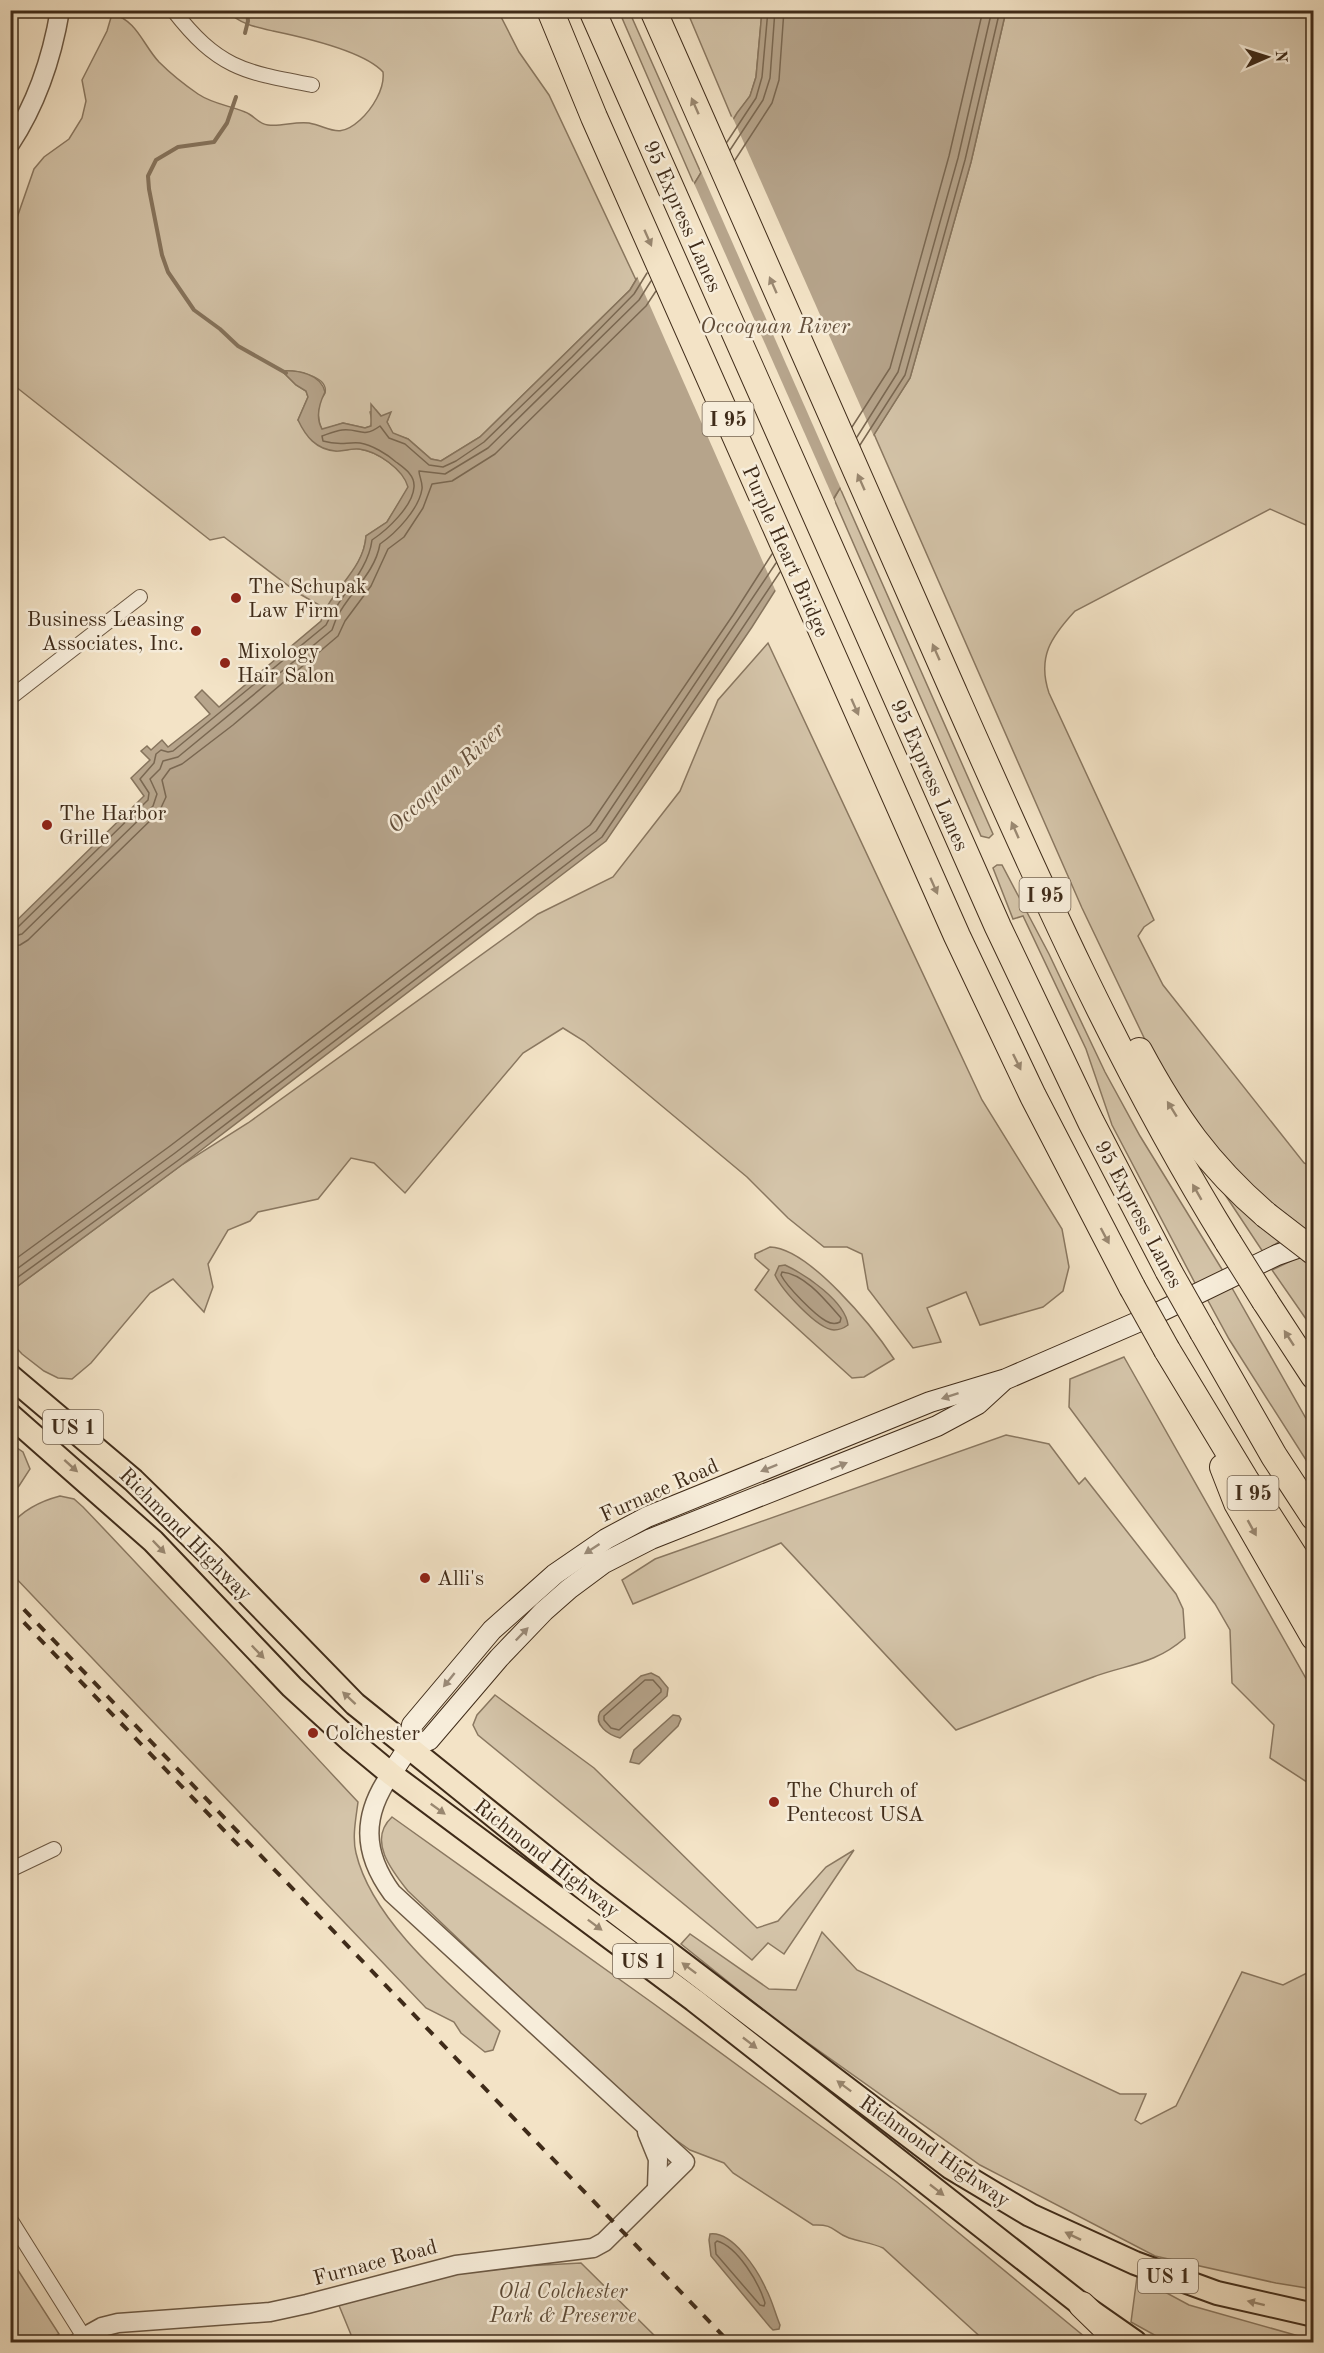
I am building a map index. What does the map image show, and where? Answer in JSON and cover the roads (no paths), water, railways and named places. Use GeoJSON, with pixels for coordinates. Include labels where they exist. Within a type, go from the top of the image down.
{"type":"FeatureCollection","features":[{"type":"Feature","properties":{"kind":"highway"},"geometry":{"type":"LineString","coordinates":[[530,10],[594,117]]}},
{"type":"Feature","properties":{"kind":"highway","name":"I 95"},"geometry":{"type":"LineString","coordinates":[[550,10],[594,117]]}},
{"type":"Feature","properties":{"kind":"highway","name":"95 Express Lanes"},"geometry":{"type":"LineString","coordinates":[[592,10],[854,603],[1036,1007],[1091,1122],[1168,1270],[1274,1456],[1314,1518]]}},
{"type":"Feature","properties":{"kind":"highway"},"geometry":{"type":"LineString","coordinates":[[607,10],[647,134]]}},
{"type":"Feature","properties":{"kind":"highway","name":"I 95"},"geometry":{"type":"LineString","coordinates":[[653,10],[1085,983],[1171,1147],[1228,1242],[1314,1376]]}},
{"type":"Feature","properties":{"kind":"highway"},"geometry":{"type":"LineString","coordinates":[[668,10],[678,67]]}},
{"type":"Feature","properties":{"kind":"highway","name":"Purple Heart Bridge"},"geometry":{"type":"LineString","coordinates":[[594,117],[1001,1030],[1065,1160],[1132,1287],[1195,1397]]}},
{"type":"Feature","properties":{"kind":"highway"},"geometry":{"type":"LineString","coordinates":[[1032,867],[1097,970],[1157,1084],[1180,1122],[1221,1173],[1266,1215],[1314,1252]]}},
{"type":"Feature","properties":{"kind":"highway"},"geometry":{"type":"LineString","coordinates":[[1195,1397],[1237,1503],[1314,1637]]}},
{"type":"Feature","properties":{"kind":"highway","name":"I 95"},"geometry":{"type":"LineString","coordinates":[[1195,1397],[1314,1587]]}},
{"type":"Feature","properties":{"kind":"highway"},"geometry":{"type":"LineString","coordinates":[[1082,2305],[1120,2343]]}},
{"type":"Feature","properties":{"kind":"main road","name":"Furnace Road"},"geometry":{"type":"LineString","coordinates":[[391,1774],[408,1748],[412,1725],[470,1654],[514,1609],[555,1575],[606,1539],[647,1517],[930,1402],[1006,1379],[1147,1318],[1277,1255],[1314,1242]]}},
{"type":"Feature","properties":{"kind":"main road","name":"Richmond Highway"},"geometry":{"type":"LineString","coordinates":[[10,1376],[133,1480],[212,1557],[355,1704],[586,1890],[950,2167],[1007,2203],[1090,2244],[1178,2280],[1260,2304],[1314,2315]]}},
{"type":"Feature","properties":{"kind":"main road","name":"Furnace Road"},"geometry":{"type":"LineString","coordinates":[[408,1748],[429,1740],[499,1658],[569,1589],[622,1553],[938,1426],[978,1404],[1006,1379]]}},
{"type":"Feature","properties":{"kind":"main road","name":"Richmond Highway"},"geometry":{"type":"LineString","coordinates":[[10,1415],[153,1541],[292,1686],[333,1725],[391,1774],[694,2000],[1082,2305],[1135,2343]]}},
{"type":"Feature","properties":{"kind":"main road"},"geometry":{"type":"LineString","coordinates":[[681,1503],[690,1525]]}},
{"type":"Feature","properties":{"kind":"street"},"geometry":{"type":"LineString","coordinates":[[10,144],[36,96],[51,55],[60,10]]}},
{"type":"Feature","properties":{"kind":"street"},"geometry":{"type":"LineString","coordinates":[[173,10],[194,36],[225,62],[270,77],[312,85]]}},
{"type":"Feature","properties":{"kind":"street"},"geometry":{"type":"LineString","coordinates":[[10,698],[140,597]]}},
{"type":"Feature","properties":{"kind":"street","name":"Furnace Road"},"geometry":{"type":"LineString","coordinates":[[82,2341],[102,2327],[118,2323],[270,2312],[456,2265],[593,2248],[604,2242],[685,2162],[412,1913],[384,1882],[373,1859],[370,1822],[376,1796],[391,1774]]}},
{"type":"Feature","properties":{"kind":"street"},"geometry":{"type":"LineString","coordinates":[[10,1870],[54,1849]]}},
{"type":"Feature","properties":{"kind":"street","name":"Furnace Road"},"geometry":{"type":"LineString","coordinates":[[637,2119],[656,2150],[659,2165],[657,2188]]}},
{"type":"Feature","properties":{"kind":"street"},"geometry":{"type":"LineString","coordinates":[[10,2219],[82,2341]]}},
{"type":"Feature","properties":{"kind":"water","name":"Occoquan River"},"geometry":{"type":"Polygon","coordinates":[[[762,11],[1006,11],[971,162],[910,378],[752,627],[606,841],[183,1164],[11,1291],[11,926],[144,796],[131,778],[150,760],[141,751],[147,746],[151,750],[162,740],[168,747],[210,714],[195,697],[202,690],[219,707],[321,621],[325,610],[359,559],[366,536],[387,522],[408,487],[395,468],[374,453],[359,449],[328,450],[312,441],[298,420],[308,397],[306,391],[282,371],[308,374],[323,386],[325,392],[318,415],[322,429],[343,423],[365,428],[371,426],[371,404],[381,416],[391,412],[387,422],[393,433],[408,439],[431,459],[441,461],[480,437],[630,290],[737,113],[750,96],[756,77],[762,11]]]}},
{"type":"Feature","properties":{"kind":"water"},"geometry":{"type":"Polygon","coordinates":[[[785,1265],[813,1282],[832,1298],[840,1307],[848,1325],[836,1330],[827,1328],[801,1308],[775,1275],[779,1266],[785,1265]]]}},
{"type":"Feature","properties":{"kind":"water"},"geometry":{"type":"Polygon","coordinates":[[[651,1673],[659,1677],[668,1688],[667,1696],[620,1738],[603,1729],[598,1717],[600,1712],[641,1676],[651,1673]]]}},
{"type":"Feature","properties":{"kind":"water"},"geometry":{"type":"Polygon","coordinates":[[[673,1715],[681,1719],[678,1726],[639,1764],[630,1762],[634,1750],[673,1715]]]}},
{"type":"Feature","properties":{"kind":"water"},"geometry":{"type":"Polygon","coordinates":[[[710,2234],[719,2235],[736,2245],[751,2263],[770,2298],[780,2325],[779,2329],[773,2330],[770,2327],[711,2256],[710,2234]]]}},
{"type":"Feature","properties":{"kind":"waterway"},"geometry":{"type":"LineString","coordinates":[[245,33],[248,21],[247,10]]}},
{"type":"Feature","properties":{"kind":"waterway"},"geometry":{"type":"LineString","coordinates":[[236,97],[227,123],[214,142],[178,147],[156,160],[148,176],[149,189],[162,255],[168,272],[194,310],[238,346],[286,373]]}},
{"type":"Feature","properties":{"kind":"railway"},"geometry":{"type":"LineString","coordinates":[[10,1595],[729,2342]]}},
{"type":"Feature","properties":{"kind":"railway"},"geometry":{"type":"LineString","coordinates":[[10,1608],[243,1850]]}},
{"type":"Feature","properties":{"kind":"place","name":"The Schupak Law Firm"},"geometry":{"type":"Point","coordinates":[236,598]}},
{"type":"Feature","properties":{"kind":"place","name":"Business Leasing Associates, Inc."},"geometry":{"type":"Point","coordinates":[196,631]}},
{"type":"Feature","properties":{"kind":"place","name":"Mixology Hair Salon"},"geometry":{"type":"Point","coordinates":[225,663]}},
{"type":"Feature","properties":{"kind":"place","name":"The Harbor Grille"},"geometry":{"type":"Point","coordinates":[47,825]}},
{"type":"Feature","properties":{"kind":"place","name":"Alli's"},"geometry":{"type":"Point","coordinates":[425,1578]}},
{"type":"Feature","properties":{"kind":"place","name":"Colchester"},"geometry":{"type":"Point","coordinates":[313,1733]}},
{"type":"Feature","properties":{"kind":"place","name":"The Church of Pentecost USA"},"geometry":{"type":"Point","coordinates":[774,1802]}},
{"type":"Feature","properties":{"kind":"park label","name":"Old Colchester Park & Preserve"},"geometry":{"type":"Point","coordinates":[563,2303]}}]}
